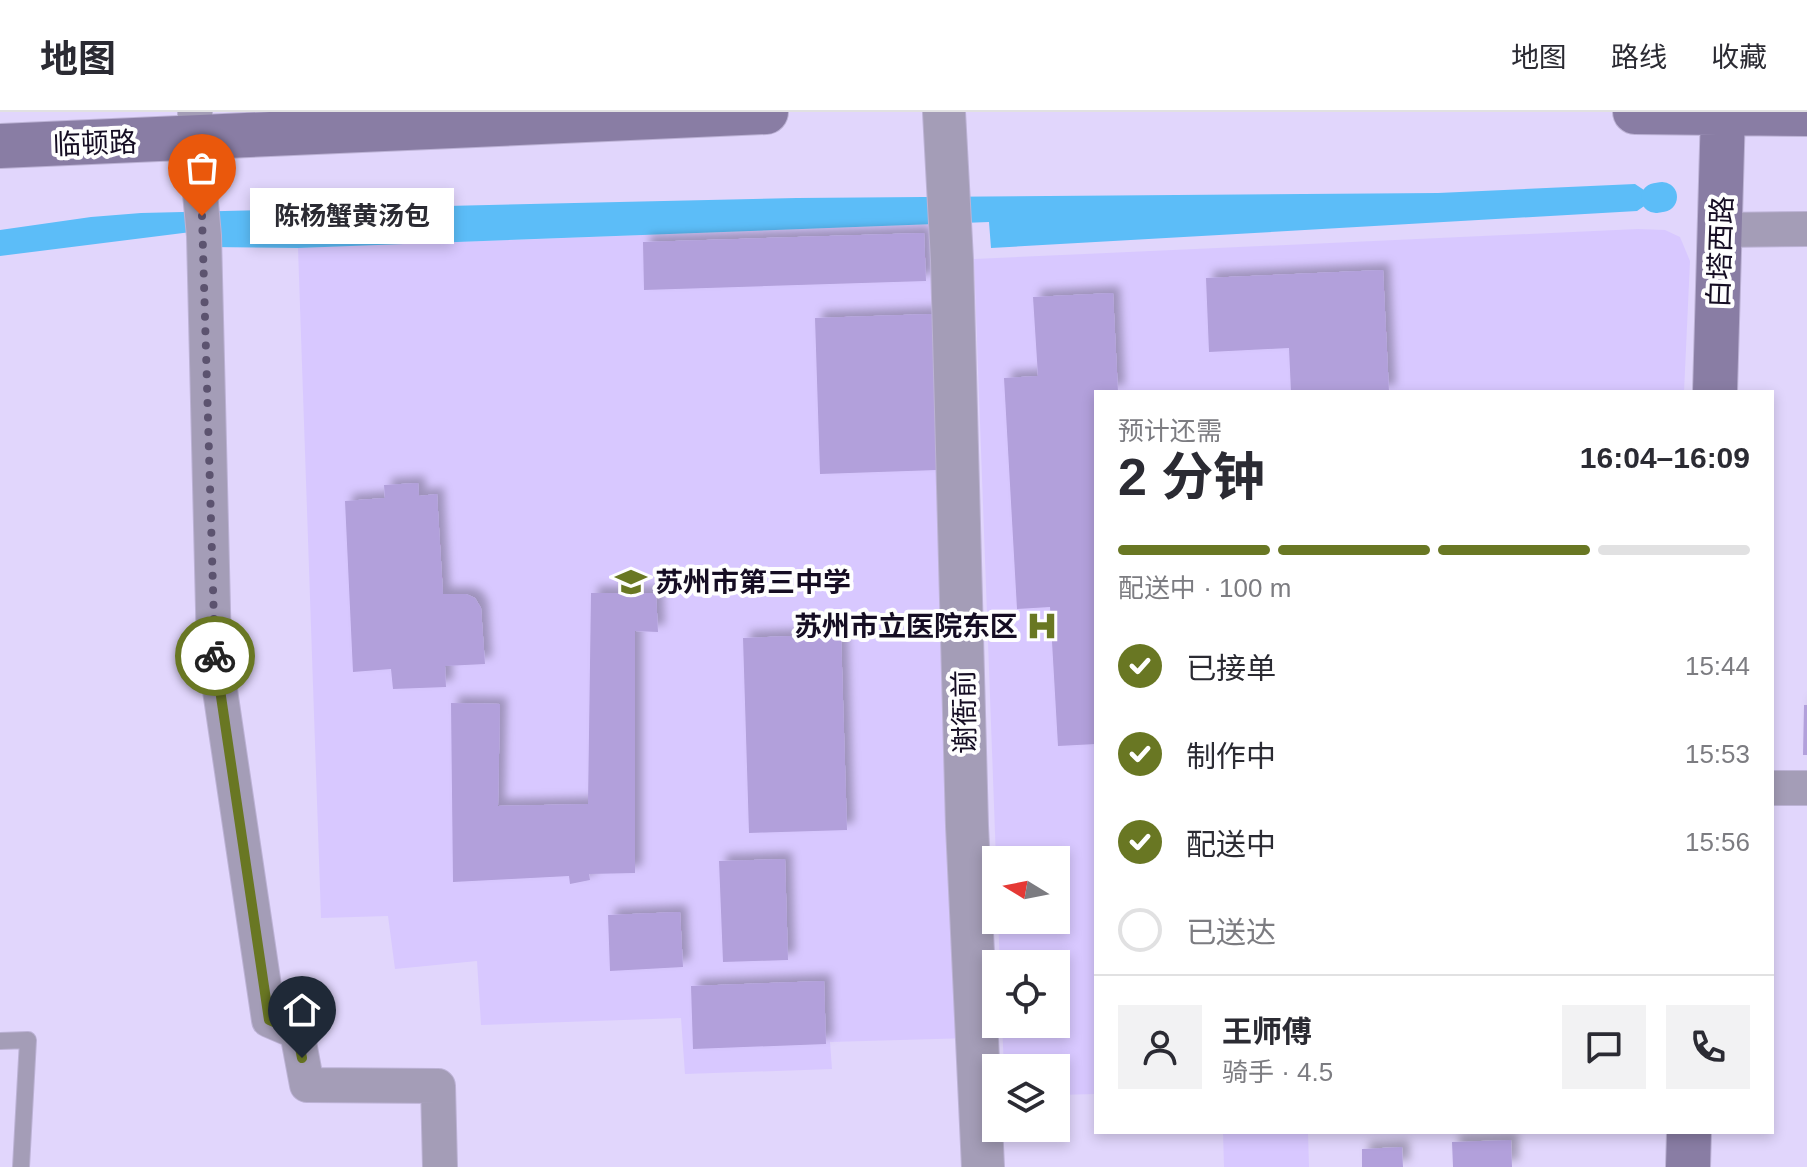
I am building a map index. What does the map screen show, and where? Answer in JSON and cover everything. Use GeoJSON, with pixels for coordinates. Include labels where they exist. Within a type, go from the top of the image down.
{"type":"FeatureCollection","features":[{"type":"Feature","properties":{"kind":"main road","name":"临顿路"},"geometry":{"type":"LineString","coordinates":[[0,146],[195,126],[766,112]]}},
{"type":"Feature","properties":{"kind":"main road"},"geometry":{"type":"LineString","coordinates":[[1635,112],[1807,114]]}},
{"type":"Feature","properties":{"kind":"main road","name":"白塔西路"},"geometry":{"type":"LineString","coordinates":[[1715,390],[1723,112]]}},
{"type":"Feature","properties":{"kind":"main road"},"geometry":{"type":"LineString","coordinates":[[1688,1167],[1689,1134]]}},
{"type":"Feature","properties":{"kind":"street","name":"谢衙前"},"geometry":{"type":"LineString","coordinates":[[944,112],[952,260],[967,826],[983,1167]]}},
{"type":"Feature","properties":{"kind":"street"},"geometry":{"type":"LineString","coordinates":[[195,126],[204,236],[214,650],[269,1020],[297,1032],[307,1085],[438,1086],[440,1167]]}},
{"type":"Feature","properties":{"kind":"street"},"geometry":{"type":"LineString","coordinates":[[1721,230],[1807,229]]}},
{"type":"Feature","properties":{"kind":"street"},"geometry":{"type":"LineString","coordinates":[[1774,788],[1807,788]]}},
{"type":"Feature","properties":{"kind":"lane"},"geometry":{"type":"LineString","coordinates":[[0,1041],[28,1040],[21,1167]]}},
{"type":"Feature","properties":{"kind":"shaded area","name":"苏州市第三中学"},"geometry":{"type":"Polygon","coordinates":[[[938,224],[971,1038],[830,1042],[832,1069],[685,1074],[681,1018],[481,1025],[477,961],[395,969],[388,916],[321,918],[298,248],[938,224]]]}},
{"type":"Feature","properties":{"kind":"shaded area","name":"苏州市立医院东区"},"geometry":{"type":"Polygon","coordinates":[[[1638,229],[1665,230],[1680,237],[1690,261],[1684,390],[1094,390],[1094,1094],[1070,1095],[1070,1054],[1003,1054],[1003,1038],[1070,1038],[1070,950],[999,950],[999,934],[1070,934],[1070,846],[995,846],[974,259],[1638,229]]]}},
{"type":"Feature","properties":{"kind":"shaded area"},"geometry":{"type":"Polygon","coordinates":[[[1223,1134],[1308,1134],[1309,1167],[1224,1167],[1223,1134]]]}},
{"type":"Feature","properties":{"kind":"water"},"geometry":{"type":"Polygon","coordinates":[[[1635,184],[1656,198],[1637,211],[991,248],[989,222],[298,248],[209,247],[207,230],[0,256],[0,230],[141,213],[797,198],[1438,193],[1635,184]]]}},
{"type":"Feature","properties":{"kind":"building"},"geometry":{"type":"Polygon","coordinates":[[[924,233],[926,281],[644,290],[643,242],[924,233]]]}},
{"type":"Feature","properties":{"kind":"building"},"geometry":{"type":"Polygon","coordinates":[[[1383,270],[1389,390],[1291,390],[1289,348],[1209,352],[1206,278],[1383,270]]]}},
{"type":"Feature","properties":{"kind":"building"},"geometry":{"type":"Polygon","coordinates":[[[1113,293],[1118,390],[1094,390],[1094,744],[1058,746],[1050,607],[1017,609],[1004,378],[1038,376],[1033,297],[1113,293]]]}},
{"type":"Feature","properties":{"kind":"building"},"geometry":{"type":"Polygon","coordinates":[[[932,314],[937,470],[820,474],[815,318],[932,314]]]}},
{"type":"Feature","properties":{"kind":"building"},"geometry":{"type":"Polygon","coordinates":[[[418,483],[419,496],[437,494],[443,594],[466,594],[475,598],[481,608],[485,664],[445,666],[446,687],[393,689],[391,669],[353,672],[345,501],[385,498],[384,485],[418,483]]]}},
{"type":"Feature","properties":{"kind":"building"},"geometry":{"type":"Polygon","coordinates":[[[591,593],[656,593],[658,632],[635,631],[635,873],[589,874],[590,880],[570,884],[569,876],[453,882],[451,703],[500,704],[498,806],[588,804],[591,593]]]}},
{"type":"Feature","properties":{"kind":"building"},"geometry":{"type":"Polygon","coordinates":[[[841,634],[847,830],[749,833],[743,638],[841,634]]]}},
{"type":"Feature","properties":{"kind":"building"},"geometry":{"type":"Polygon","coordinates":[[[1804,705],[1807,705],[1807,755],[1803,755],[1804,705]]]}},
{"type":"Feature","properties":{"kind":"building"},"geometry":{"type":"Polygon","coordinates":[[[785,859],[788,960],[723,962],[719,861],[785,859]]]}},
{"type":"Feature","properties":{"kind":"building"},"geometry":{"type":"Polygon","coordinates":[[[680,912],[683,967],[610,971],[608,915],[680,912]]]}},
{"type":"Feature","properties":{"kind":"building"},"geometry":{"type":"Polygon","coordinates":[[[824,981],[826,1044],[693,1049],[691,986],[824,981]]]}},
{"type":"Feature","properties":{"kind":"building"},"geometry":{"type":"Polygon","coordinates":[[[1511,1140],[1512,1167],[1453,1167],[1452,1142],[1511,1140]]]}},
{"type":"Feature","properties":{"kind":"building"},"geometry":{"type":"Polygon","coordinates":[[[1402,1147],[1403,1167],[1362,1167],[1362,1149],[1402,1147]]]}},
{"type":"Feature","properties":{"kind":"waterway"},"geometry":{"type":"LineString","coordinates":[[1656,198],[1662,197]]}},
{"type":"Feature","properties":{"kind":"way so far"},"geometry":{"type":"LineString","coordinates":[[202,216],[215,656]]}},
{"type":"Feature","properties":{"kind":"place","name":"陈杨蟹黄汤包"},"geometry":{"type":"Point","coordinates":[202,216]}},
{"type":"Feature","properties":{"kind":"place","name":"苏州市第三中学"},"geometry":{"type":"Point","coordinates":[631,582]}},
{"type":"Feature","properties":{"kind":"place","name":"苏州市立医院东区"},"geometry":{"type":"Point","coordinates":[1042,626]}},
{"type":"Feature","properties":{"kind":"route"},"geometry":{"type":"LineString","coordinates":[[215,656],[269,1020],[297,1032],[302,1058]]}}]}
